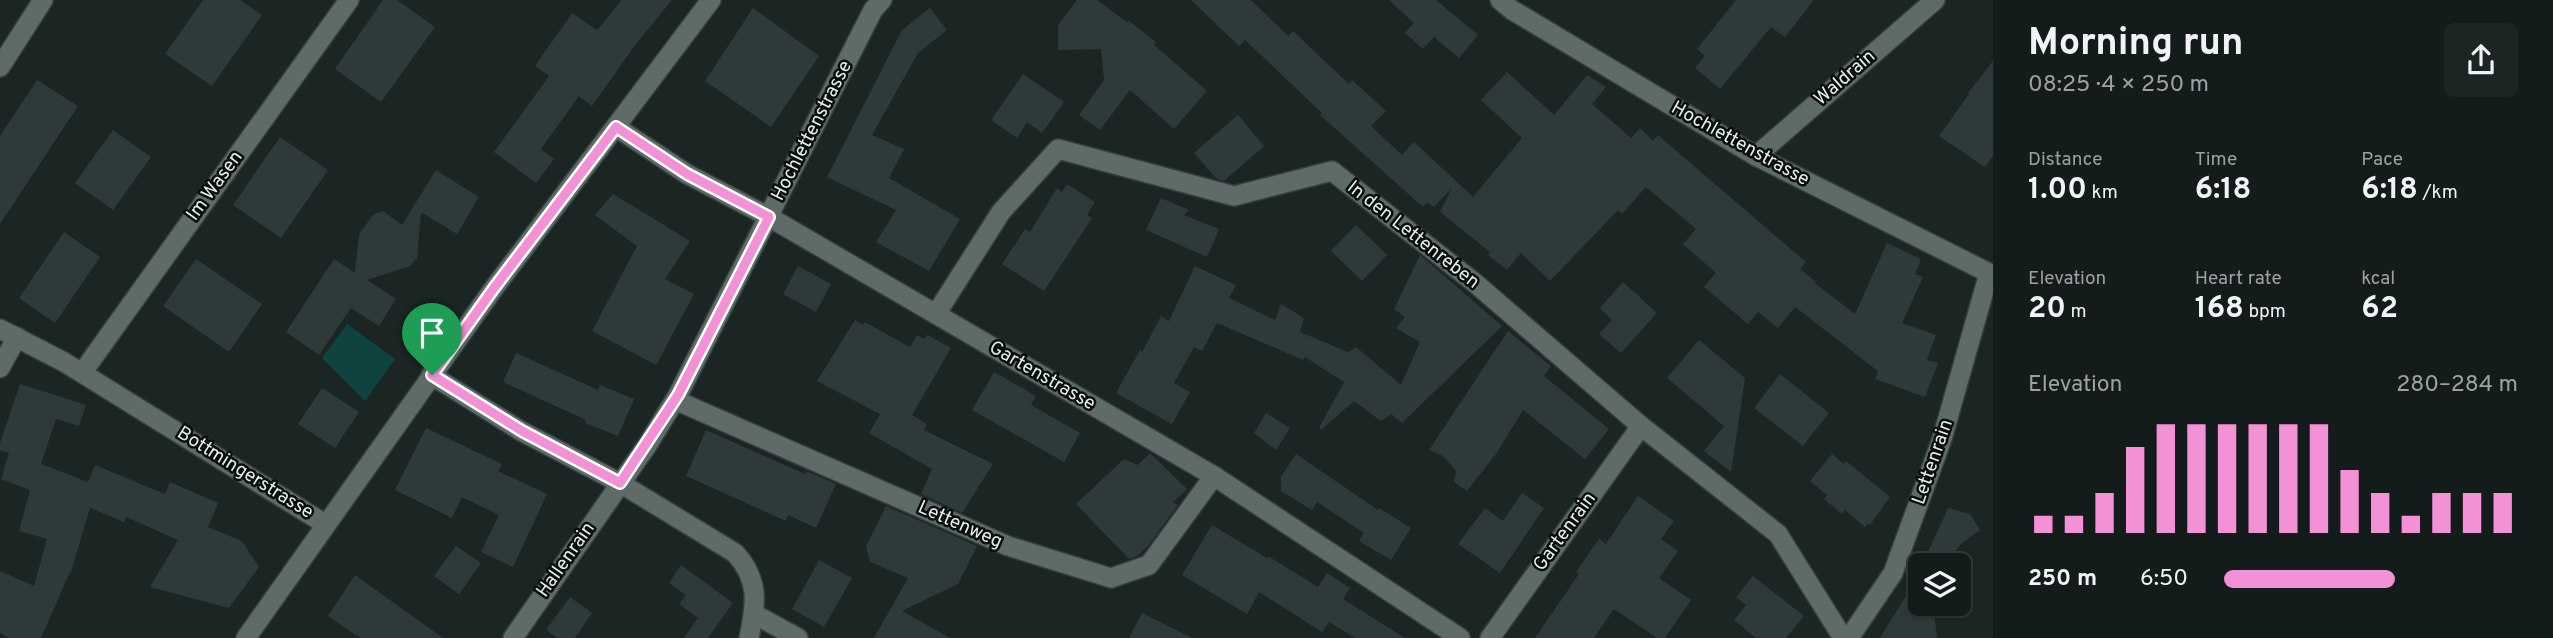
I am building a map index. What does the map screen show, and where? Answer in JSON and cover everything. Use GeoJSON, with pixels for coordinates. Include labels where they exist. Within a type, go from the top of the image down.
{"type":"FeatureCollection","features":[{"type":"Feature","properties":{"kind":"street"},"geometry":{"type":"LineString","coordinates":[[0,67],[43,0]]}},
{"type":"Feature","properties":{"kind":"street","name":"Im Wasen"},"geometry":{"type":"LineString","coordinates":[[82,373],[349,0]]}},
{"type":"Feature","properties":{"kind":"street","name":"Bottmingerstrasse"},"geometry":{"type":"LineString","coordinates":[[8,333],[82,373],[325,524],[494,288],[711,0]]}},
{"type":"Feature","properties":{"kind":"street","name":"Hochlettenstrasse"},"geometry":{"type":"LineString","coordinates":[[620,483],[675,400],[873,10],[882,0]]}},
{"type":"Feature","properties":{"kind":"street","name":"Hochlettenstrasse"},"geometry":{"type":"LineString","coordinates":[[1500,0],[1626,80],[1755,156],[1989,274]]}},
{"type":"Feature","properties":{"kind":"street","name":"Waldrain"},"geometry":{"type":"LineString","coordinates":[[1755,156],[1935,0]]}},
{"type":"Feature","properties":{"kind":"street","name":"Gartenstrasse"},"geometry":{"type":"LineString","coordinates":[[616,127],[687,174],[769,217],[1214,476],[1460,638]]}},
{"type":"Feature","properties":{"kind":"street","name":"In den Lettenreben"},"geometry":{"type":"LineString","coordinates":[[936,314],[1001,212],[1058,149],[1234,197],[1332,171],[1475,283],[1642,426],[1778,534],[1843,638]]}},
{"type":"Feature","properties":{"kind":"street","name":"Lettenrain"},"geometry":{"type":"LineString","coordinates":[[1849,638],[1893,573],[1942,439],[1989,274]]}},
{"type":"Feature","properties":{"kind":"street"},"geometry":{"type":"LineString","coordinates":[[0,368],[8,333]]}},
{"type":"Feature","properties":{"kind":"street"},"geometry":{"type":"LineString","coordinates":[[432,375],[522,431],[620,483],[735,552],[747,565],[752,576],[754,614],[750,638]]}},
{"type":"Feature","properties":{"kind":"street","name":"Lettenweg"},"geometry":{"type":"LineString","coordinates":[[675,400],[1007,546],[1111,578],[1149,565],[1214,476]]}},
{"type":"Feature","properties":{"kind":"street","name":"Gartenrain"},"geometry":{"type":"LineString","coordinates":[[1490,638],[1642,426]]}},
{"type":"Feature","properties":{"kind":"street","name":"Hallenrain"},"geometry":{"type":"LineString","coordinates":[[513,638],[620,483]]}},
{"type":"Feature","properties":{"kind":"street"},"geometry":{"type":"LineString","coordinates":[[246,638],[325,524]]}},
{"type":"Feature","properties":{"kind":"street"},"geometry":{"type":"LineString","coordinates":[[754,614],[798,638]]}},
{"type":"Feature","properties":{"kind":"shaded area"},"geometry":{"type":"Polygon","coordinates":[[[347,324],[395,359],[365,401],[322,358],[347,324]]]}},
{"type":"Feature","properties":{"kind":"building"},"geometry":{"type":"Polygon","coordinates":[[[203,0],[240,0],[262,15],[212,86],[165,54],[203,0]]]}},
{"type":"Feature","properties":{"kind":"building"},"geometry":{"type":"Polygon","coordinates":[[[383,0],[397,0],[435,27],[381,102],[335,69],[383,0]]]}},
{"type":"Feature","properties":{"kind":"building"},"geometry":{"type":"Polygon","coordinates":[[[622,0],[672,0],[635,45],[592,106],[579,96],[541,149],[554,159],[536,183],[494,152],[549,76],[535,66],[572,13],[597,30],[622,0]]]}},
{"type":"Feature","properties":{"kind":"building"},"geometry":{"type":"Polygon","coordinates":[[[1077,0],[1097,0],[1127,22],[1128,20],[1156,42],[1154,45],[1207,91],[1174,129],[1130,90],[1100,130],[1079,115],[1104,80],[1101,49],[1058,50],[1058,25],[1077,0]]]}},
{"type":"Feature","properties":{"kind":"building"},"geometry":{"type":"Polygon","coordinates":[[[1191,0],[1251,0],[1288,36],[1293,31],[1349,84],[1352,80],[1386,111],[1371,126],[1402,155],[1414,142],[1473,197],[1522,138],[1481,100],[1507,72],[1554,115],[1587,75],[1606,87],[1592,104],[1631,138],[1640,128],[1653,141],[1658,135],[1806,262],[1800,269],[1855,314],[1887,243],[1921,259],[1915,274],[1923,277],[1902,323],[1936,335],[1927,360],[1938,363],[1925,397],[1875,379],[1878,371],[1795,307],[1778,328],[1758,312],[1748,324],[1704,287],[1716,273],[1683,244],[1696,229],[1646,187],[1622,214],[1618,210],[1550,281],[1521,253],[1507,270],[1488,255],[1490,252],[1440,212],[1452,188],[1434,207],[1427,202],[1423,207],[1320,115],[1322,113],[1245,40],[1239,46],[1191,0]]]}},
{"type":"Feature","properties":{"kind":"building"},"geometry":{"type":"Polygon","coordinates":[[[1389,0],[1436,0],[1478,35],[1459,58],[1434,37],[1423,49],[1405,33],[1414,23],[1389,0]]]}},
{"type":"Feature","properties":{"kind":"building"},"geometry":{"type":"Polygon","coordinates":[[[1736,0],[1814,0],[1785,37],[1771,27],[1720,89],[1695,68],[1705,56],[1697,49],[1736,0]]]}},
{"type":"Feature","properties":{"kind":"building"},"geometry":{"type":"Polygon","coordinates":[[[753,8],[819,56],[771,127],[705,81],[753,8]]]}},
{"type":"Feature","properties":{"kind":"building"},"geometry":{"type":"Polygon","coordinates":[[[930,8],[947,30],[918,53],[872,135],[904,149],[889,178],[960,219],[929,271],[876,242],[896,210],[827,177],[902,30],[930,8]]]}},
{"type":"Feature","properties":{"kind":"building"},"geometry":{"type":"Polygon","coordinates":[[[1993,61],[1993,156],[1985,167],[1939,136],[1993,61]]]}},
{"type":"Feature","properties":{"kind":"building"},"geometry":{"type":"Polygon","coordinates":[[[1023,74],[1064,102],[1042,133],[1027,122],[1017,138],[991,120],[1023,74]]]}},
{"type":"Feature","properties":{"kind":"building"},"geometry":{"type":"Polygon","coordinates":[[[37,80],[78,106],[0,224],[0,136],[37,80]]]}},
{"type":"Feature","properties":{"kind":"building"},"geometry":{"type":"Polygon","coordinates":[[[1238,115],[1264,146],[1224,181],[1217,179],[1194,153],[1238,115]]]}},
{"type":"Feature","properties":{"kind":"building"},"geometry":{"type":"Polygon","coordinates":[[[113,130],[151,157],[113,210],[75,183],[113,130]]]}},
{"type":"Feature","properties":{"kind":"building"},"geometry":{"type":"Polygon","coordinates":[[[280,137],[328,170],[281,238],[233,205],[280,137]]]}},
{"type":"Feature","properties":{"kind":"building"},"geometry":{"type":"Polygon","coordinates":[[[436,170],[479,197],[457,234],[421,212],[417,258],[410,266],[367,280],[396,299],[379,326],[351,308],[319,355],[286,332],[334,259],[355,273],[359,234],[373,215],[383,211],[402,225],[436,170]]]}},
{"type":"Feature","properties":{"kind":"building"},"geometry":{"type":"Polygon","coordinates":[[[1067,184],[1095,202],[1087,215],[1092,218],[1044,291],[1002,264],[1025,229],[1030,232],[1057,188],[1062,192],[1067,184]]]}},
{"type":"Feature","properties":{"kind":"building"},"geometry":{"type":"Polygon","coordinates":[[[613,194],[690,241],[665,279],[694,294],[656,365],[592,331],[637,246],[595,215],[613,194]]]}},
{"type":"Feature","properties":{"kind":"building"},"geometry":{"type":"Polygon","coordinates":[[[1161,198],[1189,210],[1184,215],[1219,229],[1207,257],[1146,230],[1161,198]]]}},
{"type":"Feature","properties":{"kind":"building"},"geometry":{"type":"Polygon","coordinates":[[[1356,225],[1387,255],[1362,281],[1331,251],[1356,225]]]}},
{"type":"Feature","properties":{"kind":"building"},"geometry":{"type":"Polygon","coordinates":[[[64,232],[100,257],[55,323],[19,298],[64,232]]]}},
{"type":"Feature","properties":{"kind":"building"},"geometry":{"type":"Polygon","coordinates":[[[1420,255],[1502,326],[1402,423],[1391,414],[1381,421],[1354,401],[1321,430],[1319,428],[1344,382],[1305,357],[1303,360],[1217,323],[1202,351],[1194,347],[1174,383],[1190,392],[1172,424],[1116,393],[1161,316],[1169,321],[1195,266],[1236,285],[1229,298],[1275,320],[1281,304],[1304,318],[1300,332],[1348,352],[1356,347],[1401,385],[1420,342],[1396,328],[1405,317],[1394,309],[1420,255]]]}},
{"type":"Feature","properties":{"kind":"building"},"geometry":{"type":"Polygon","coordinates":[[[196,259],[262,304],[229,352],[163,306],[196,259]]]}},
{"type":"Feature","properties":{"kind":"building"},"geometry":{"type":"Polygon","coordinates":[[[798,266],[831,284],[816,312],[783,294],[798,266]]]}},
{"type":"Feature","properties":{"kind":"building"},"geometry":{"type":"Polygon","coordinates":[[[1623,282],[1657,313],[1621,353],[1599,334],[1612,320],[1600,308],[1623,282]]]}},
{"type":"Feature","properties":{"kind":"building"},"geometry":{"type":"Polygon","coordinates":[[[855,320],[863,325],[865,322],[910,347],[917,335],[924,339],[927,335],[951,348],[912,415],[927,424],[924,430],[993,464],[962,513],[921,494],[932,469],[869,433],[880,414],[817,381],[855,320]]]}},
{"type":"Feature","properties":{"kind":"building"},"geometry":{"type":"Polygon","coordinates":[[[1508,331],[1551,366],[1544,376],[1609,429],[1585,459],[1523,410],[1496,454],[1467,491],[1454,482],[1456,471],[1443,456],[1429,450],[1508,331]]]}},
{"type":"Feature","properties":{"kind":"building"},"geometry":{"type":"Polygon","coordinates":[[[1699,340],[1745,378],[1731,472],[1704,451],[1724,426],[1667,378],[1699,340]]]}},
{"type":"Feature","properties":{"kind":"building"},"geometry":{"type":"Polygon","coordinates":[[[516,353],[598,390],[600,385],[634,399],[618,436],[585,423],[586,420],[503,382],[516,353]]]}},
{"type":"Feature","properties":{"kind":"building"},"geometry":{"type":"Polygon","coordinates":[[[994,372],[1036,396],[1031,405],[1080,433],[1064,462],[972,410],[994,372]]]}},
{"type":"Feature","properties":{"kind":"building"},"geometry":{"type":"Polygon","coordinates":[[[1780,374],[1829,413],[1803,446],[1754,408],[1780,374]]]}},
{"type":"Feature","properties":{"kind":"building"},"geometry":{"type":"Polygon","coordinates":[[[20,384],[86,405],[79,426],[56,419],[41,464],[88,482],[95,465],[165,494],[170,482],[218,503],[208,527],[242,541],[259,567],[229,608],[150,587],[178,540],[126,517],[124,522],[90,508],[70,575],[41,638],[9,638],[0,633],[0,571],[34,586],[47,539],[19,531],[30,490],[1,479],[9,453],[0,450],[0,443],[20,384]]]}},
{"type":"Feature","properties":{"kind":"building"},"geometry":{"type":"Polygon","coordinates":[[[322,388],[359,412],[335,448],[298,424],[322,388]]]}},
{"type":"Feature","properties":{"kind":"building"},"geometry":{"type":"Polygon","coordinates":[[[1266,413],[1290,428],[1276,450],[1254,433],[1266,413]]]}},
{"type":"Feature","properties":{"kind":"building"},"geometry":{"type":"Polygon","coordinates":[[[426,428],[502,464],[498,471],[547,494],[513,567],[481,552],[499,515],[462,497],[452,518],[395,490],[426,428]]]}},
{"type":"Feature","properties":{"kind":"building"},"geometry":{"type":"Polygon","coordinates":[[[706,430],[805,474],[806,471],[836,484],[816,528],[788,515],[786,521],[686,476],[706,430]]]}},
{"type":"Feature","properties":{"kind":"building"},"geometry":{"type":"Polygon","coordinates":[[[1150,453],[1187,489],[1173,502],[1178,505],[1148,546],[1129,559],[1076,504],[1124,459],[1138,465],[1150,453]]]}},
{"type":"Feature","properties":{"kind":"building"},"geometry":{"type":"Polygon","coordinates":[[[1296,454],[1378,510],[1379,508],[1411,528],[1391,560],[1359,541],[1364,533],[1317,502],[1312,510],[1281,491],[1281,477],[1296,454]]]}},
{"type":"Feature","properties":{"kind":"building"},"geometry":{"type":"Polygon","coordinates":[[[1832,454],[1844,464],[1846,461],[1890,497],[1870,525],[1868,523],[1865,527],[1845,510],[1842,514],[1824,499],[1827,495],[1810,481],[1832,454]]]}},
{"type":"Feature","properties":{"kind":"building"},"geometry":{"type":"Polygon","coordinates":[[[1522,493],[1544,508],[1500,573],[1458,544],[1485,508],[1503,521],[1522,493]]]}},
{"type":"Feature","properties":{"kind":"building"},"geometry":{"type":"Polygon","coordinates":[[[1638,496],[1674,521],[1661,539],[1678,551],[1659,578],[1691,600],[1665,638],[1657,638],[1614,609],[1594,638],[1535,638],[1579,574],[1576,572],[1599,539],[1606,544],[1638,496]]]}},
{"type":"Feature","properties":{"kind":"building"},"geometry":{"type":"Polygon","coordinates":[[[886,506],[977,546],[958,584],[902,611],[950,638],[874,638],[908,578],[870,562],[866,546],[886,506]]]}},
{"type":"Feature","properties":{"kind":"building"},"geometry":{"type":"Polygon","coordinates":[[[1948,508],[1970,514],[1980,530],[1954,553],[1927,553],[1948,508]]]}},
{"type":"Feature","properties":{"kind":"building"},"geometry":{"type":"Polygon","coordinates":[[[1212,525],[1318,587],[1327,573],[1350,588],[1343,599],[1405,638],[1355,638],[1329,622],[1322,632],[1259,592],[1247,614],[1182,575],[1212,525]]]}},
{"type":"Feature","properties":{"kind":"building"},"geometry":{"type":"Polygon","coordinates":[[[456,546],[481,563],[459,594],[434,576],[456,546]]]}},
{"type":"Feature","properties":{"kind":"building"},"geometry":{"type":"Polygon","coordinates":[[[819,560],[852,578],[824,627],[792,609],[819,560]]]}},
{"type":"Feature","properties":{"kind":"building"},"geometry":{"type":"Polygon","coordinates":[[[681,565],[733,603],[708,638],[684,638],[698,618],[679,604],[686,595],[669,583],[681,565]]]}},
{"type":"Feature","properties":{"kind":"building"},"geometry":{"type":"Polygon","coordinates":[[[355,575],[443,638],[360,638],[328,616],[355,575]]]}},
{"type":"Feature","properties":{"kind":"building"},"geometry":{"type":"Polygon","coordinates":[[[1753,576],[1804,616],[1786,638],[1756,638],[1734,620],[1746,605],[1736,597],[1753,576]]]}},
{"type":"Feature","properties":{"kind":"building"},"geometry":{"type":"Polygon","coordinates":[[[1908,592],[1908,616],[1934,616],[1937,638],[1880,638],[1908,592]]]}},
{"type":"Feature","properties":{"kind":"building"},"geometry":{"type":"Polygon","coordinates":[[[570,597],[592,613],[575,638],[558,638],[546,630],[570,597]]]}},
{"type":"Feature","properties":{"kind":"building"},"geometry":{"type":"Polygon","coordinates":[[[1142,613],[1192,638],[1129,638],[1142,613]]]}},
{"type":"Feature","properties":{"kind":"route"},"geometry":{"type":"LineString","coordinates":[[616,127],[687,174],[769,217],[678,395],[620,483],[522,431],[432,375],[616,127]]}}]}
